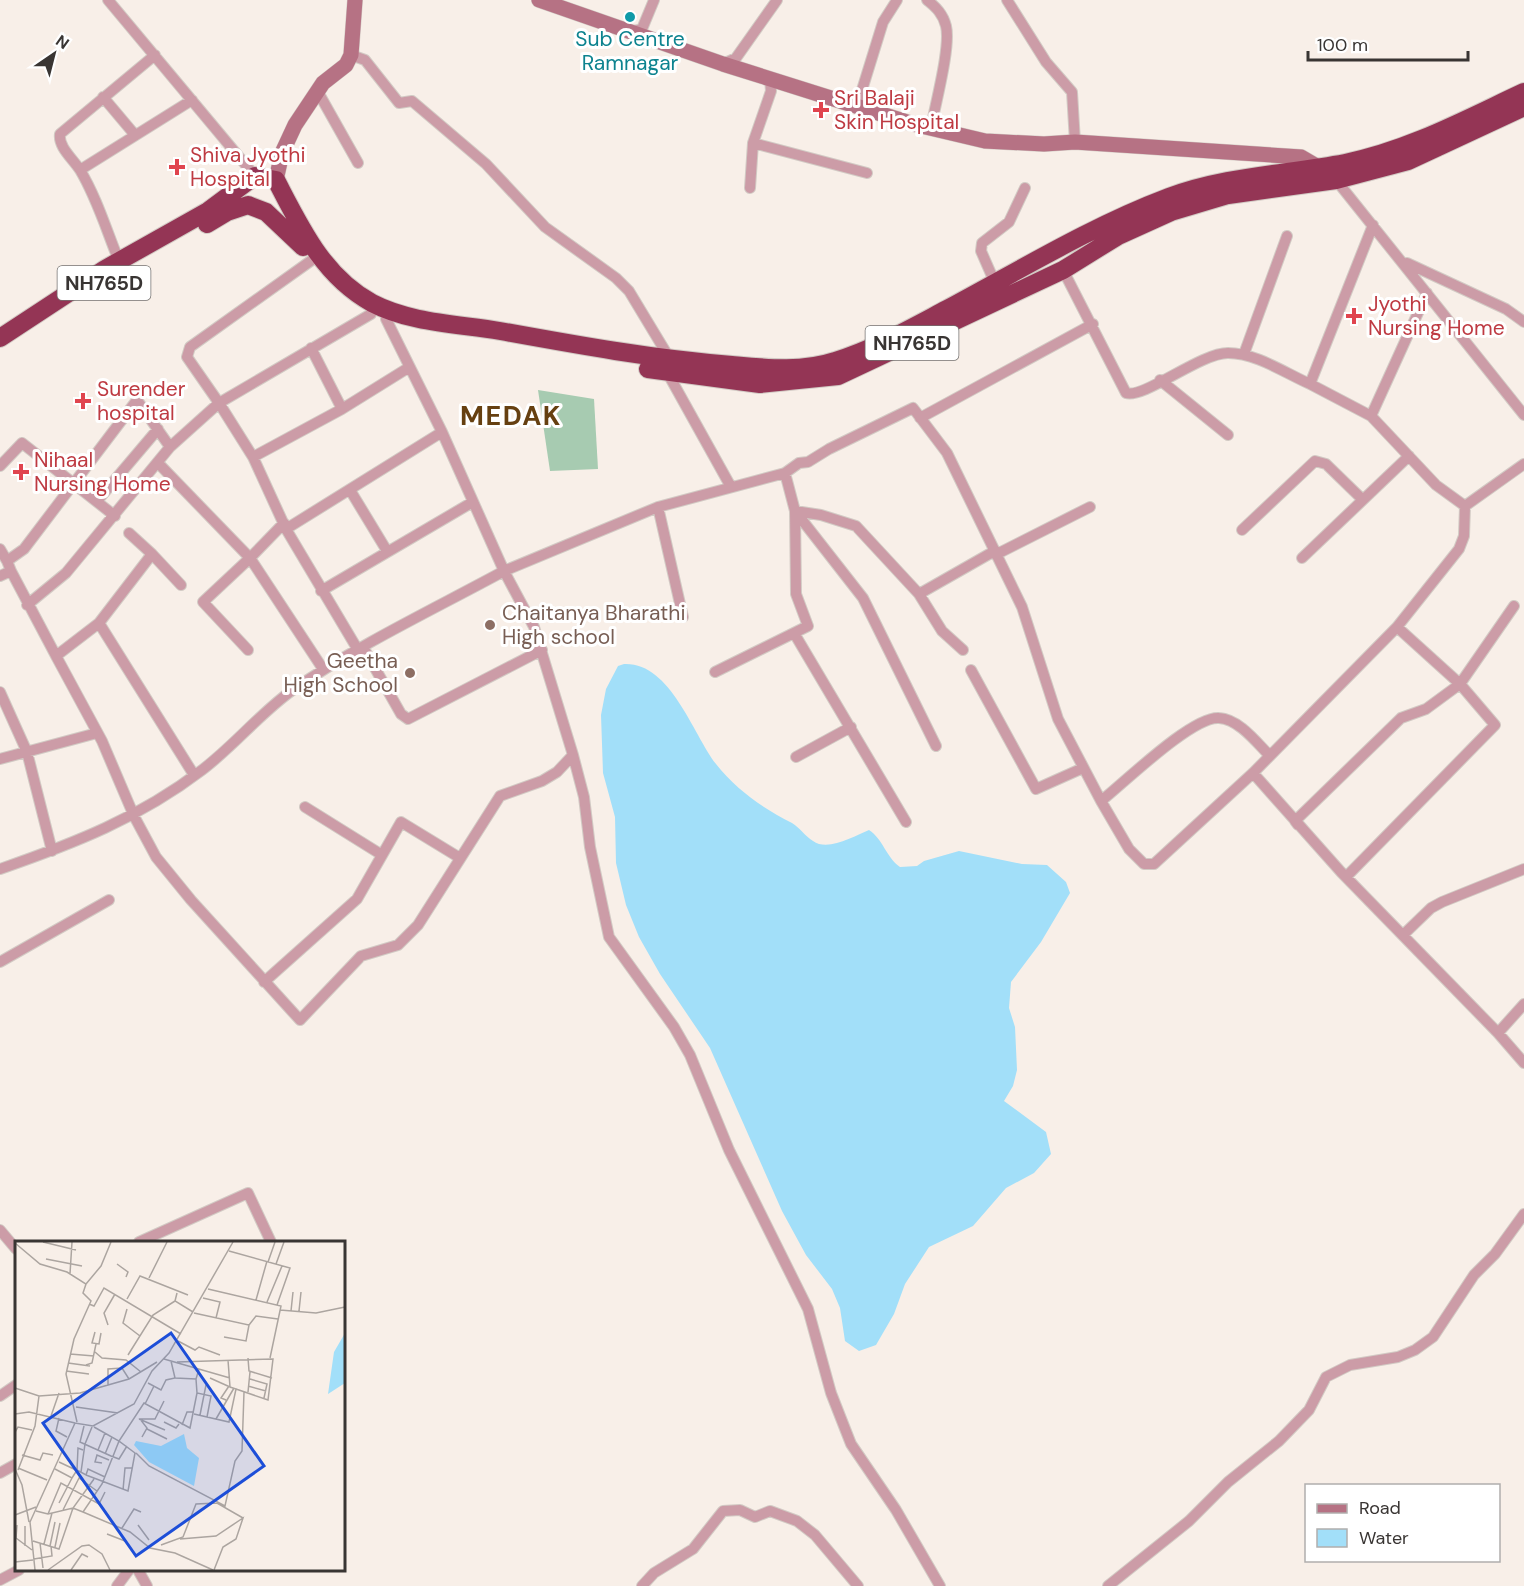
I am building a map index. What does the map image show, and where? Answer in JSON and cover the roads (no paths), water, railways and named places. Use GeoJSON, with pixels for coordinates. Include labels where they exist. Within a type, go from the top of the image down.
{"type":"FeatureCollection","features":[{"type":"Feature","properties":{"kind":"highway","name":"NH765D"},"geometry":{"type":"LineString","coordinates":[[0,351],[110,279],[227,212],[248,205],[266,212],[291,233],[340,290],[379,317],[411,327],[669,366],[792,369],[835,361],[909,330],[1065,246],[1167,198],[1225,182],[1345,163],[1404,147],[1524,92]]}},
{"type":"Feature","properties":{"kind":"highway","name":"NH765D"},"geometry":{"type":"LineString","coordinates":[[276,180],[303,233],[320,260],[353,290],[377,305],[435,321],[760,384],[838,376],[1063,270],[1118,236],[1171,212],[1228,195],[1336,180],[1408,161],[1524,107]]}},
{"type":"Feature","properties":{"kind":"highway","name":"NH765D"},"geometry":{"type":"LineString","coordinates":[[0,338],[119,261],[208,212],[255,176]]}},
{"type":"Feature","properties":{"kind":"highway"},"geometry":{"type":"LineString","coordinates":[[255,176],[276,180]]}},
{"type":"Feature","properties":{"kind":"street"},"geometry":{"type":"LineString","coordinates":[[108,0],[255,176]]}},
{"type":"Feature","properties":{"kind":"street"},"geometry":{"type":"LineString","coordinates":[[276,180],[282,153],[295,125],[323,83],[346,64],[351,55],[355,0]]}},
{"type":"Feature","properties":{"kind":"street"},"geometry":{"type":"LineString","coordinates":[[539,0],[556,3],[629,32],[770,79],[930,128],[985,141],[1044,144],[1075,142],[1300,157],[1320,166],[1336,180],[1404,262],[1524,415]]}},
{"type":"Feature","properties":{"kind":"street"},"geometry":{"type":"LineString","coordinates":[[629,32],[642,29],[654,0]]}},
{"type":"Feature","properties":{"kind":"street"},"geometry":{"type":"LineString","coordinates":[[723,64],[736,58],[777,0]]}},
{"type":"Feature","properties":{"kind":"street"},"geometry":{"type":"LineString","coordinates":[[857,106],[883,22],[897,0]]}},
{"type":"Feature","properties":{"kind":"street"},"geometry":{"type":"LineString","coordinates":[[927,0],[939,9],[947,27],[946,48],[930,128]]}},
{"type":"Feature","properties":{"kind":"street"},"geometry":{"type":"LineString","coordinates":[[1007,0],[1046,62],[1072,92],[1075,142]]}},
{"type":"Feature","properties":{"kind":"street"},"geometry":{"type":"LineString","coordinates":[[119,261],[80,170],[60,143],[60,134],[155,55]]}},
{"type":"Feature","properties":{"kind":"street"},"geometry":{"type":"LineString","coordinates":[[351,55],[365,60],[399,103],[412,101],[463,142],[544,227],[616,278],[639,306],[731,487]]}},
{"type":"Feature","properties":{"kind":"street"},"geometry":{"type":"LineString","coordinates":[[750,188],[753,143],[771,91],[770,79]]}},
{"type":"Feature","properties":{"kind":"street"},"geometry":{"type":"LineString","coordinates":[[318,92],[358,163]]}},
{"type":"Feature","properties":{"kind":"street"},"geometry":{"type":"LineString","coordinates":[[103,97],[135,135]]}},
{"type":"Feature","properties":{"kind":"street"},"geometry":{"type":"LineString","coordinates":[[80,170],[192,100]]}},
{"type":"Feature","properties":{"kind":"street"},"geometry":{"type":"LineString","coordinates":[[753,143],[867,173]]}},
{"type":"Feature","properties":{"kind":"street"},"geometry":{"type":"LineString","coordinates":[[995,283],[981,251],[982,243],[1009,222],[1025,188]]}},
{"type":"Feature","properties":{"kind":"street"},"geometry":{"type":"LineString","coordinates":[[1310,384],[1373,225]]}},
{"type":"Feature","properties":{"kind":"street"},"geometry":{"type":"LineString","coordinates":[[1244,354],[1287,236]]}},
{"type":"Feature","properties":{"kind":"street"},"geometry":{"type":"LineString","coordinates":[[312,260],[190,347],[187,357],[253,457],[285,526],[321,591],[361,648],[401,714],[408,719],[542,650]]}},
{"type":"Feature","properties":{"kind":"street"},"geometry":{"type":"LineString","coordinates":[[1404,262],[1506,309],[1524,322]]}},
{"type":"Feature","properties":{"kind":"street"},"geometry":{"type":"LineString","coordinates":[[1063,270],[1093,324],[1119,384],[1126,393],[1133,395],[1140,393],[1160,380],[1211,356],[1226,352],[1244,354],[1310,384],[1371,416],[1436,485],[1465,506]]}},
{"type":"Feature","properties":{"kind":"street"},"geometry":{"type":"LineString","coordinates":[[1371,416],[1427,293]]}},
{"type":"Feature","properties":{"kind":"street"},"geometry":{"type":"LineString","coordinates":[[27,605],[66,573],[159,464],[170,447],[219,403],[311,348],[379,317],[442,432],[471,503],[534,627],[584,797],[590,846],[609,938],[674,1027],[690,1055],[729,1150],[808,1309],[831,1393],[851,1444],[896,1510],[940,1586]]}},
{"type":"Feature","properties":{"kind":"street"},"geometry":{"type":"LineString","coordinates":[[920,418],[1093,324]]}},
{"type":"Feature","properties":{"kind":"street"},"geometry":{"type":"LineString","coordinates":[[311,348],[342,409]]}},
{"type":"Feature","properties":{"kind":"street"},"geometry":{"type":"LineString","coordinates":[[253,457],[342,409],[408,368]]}},
{"type":"Feature","properties":{"kind":"street"},"geometry":{"type":"LineString","coordinates":[[1160,380],[1228,435]]}},
{"type":"Feature","properties":{"kind":"street"},"geometry":{"type":"LineString","coordinates":[[0,576],[24,549],[137,400],[170,447]]}},
{"type":"Feature","properties":{"kind":"street"},"geometry":{"type":"LineString","coordinates":[[0,869],[52,851],[134,816],[194,775],[283,697],[323,669],[504,571],[658,507],[784,473],[799,463],[808,462],[829,449],[913,408],[947,453],[997,554],[1025,614],[1058,719],[1083,768],[1129,849],[1144,864],[1154,864],[1270,756],[1397,627],[1459,549],[1464,536],[1465,506]]}},
{"type":"Feature","properties":{"kind":"street"},"geometry":{"type":"LineString","coordinates":[[97,501],[158,429]]}},
{"type":"Feature","properties":{"kind":"street"},"geometry":{"type":"LineString","coordinates":[[248,650],[203,602],[285,526],[350,490],[442,432]]}},
{"type":"Feature","properties":{"kind":"street"},"geometry":{"type":"LineString","coordinates":[[0,466],[22,442],[73,485],[115,516]]}},
{"type":"Feature","properties":{"kind":"street"},"geometry":{"type":"LineString","coordinates":[[1302,558],[1409,456]]}},
{"type":"Feature","properties":{"kind":"street"},"geometry":{"type":"LineString","coordinates":[[1242,530],[1315,461],[1326,464],[1362,499]]}},
{"type":"Feature","properties":{"kind":"street"},"geometry":{"type":"LineString","coordinates":[[159,464],[250,558],[323,669]]}},
{"type":"Feature","properties":{"kind":"street"},"geometry":{"type":"LineString","coordinates":[[1465,506],[1524,464]]}},
{"type":"Feature","properties":{"kind":"street"},"geometry":{"type":"LineString","coordinates":[[715,672],[808,626],[796,594],[795,512],[784,473]]}},
{"type":"Feature","properties":{"kind":"street"},"geometry":{"type":"LineString","coordinates":[[350,490],[387,551]]}},
{"type":"Feature","properties":{"kind":"street"},"geometry":{"type":"LineString","coordinates":[[321,591],[471,503]]}},
{"type":"Feature","properties":{"kind":"street"},"geometry":{"type":"LineString","coordinates":[[658,507],[683,617]]}},
{"type":"Feature","properties":{"kind":"street"},"geometry":{"type":"LineString","coordinates":[[919,594],[991,553],[997,554],[1090,507]]}},
{"type":"Feature","properties":{"kind":"street"},"geometry":{"type":"LineString","coordinates":[[795,512],[821,515],[856,526],[919,594],[942,631],[963,650]]}},
{"type":"Feature","properties":{"kind":"street"},"geometry":{"type":"LineString","coordinates":[[795,512],[863,598],[936,746]]}},
{"type":"Feature","properties":{"kind":"street"},"geometry":{"type":"LineString","coordinates":[[129,533],[182,585]]}},
{"type":"Feature","properties":{"kind":"street"},"geometry":{"type":"LineString","coordinates":[[0,549],[27,605],[97,733],[134,816],[156,857],[264,982],[300,1020],[361,956],[398,945],[418,925],[500,796],[542,782],[557,772],[573,755]]}},
{"type":"Feature","properties":{"kind":"street"},"geometry":{"type":"LineString","coordinates":[[56,656],[99,623],[152,554]]}},
{"type":"Feature","properties":{"kind":"street"},"geometry":{"type":"LineString","coordinates":[[1298,825],[1295,822],[1401,718],[1426,709],[1460,684],[1514,606]]}},
{"type":"Feature","properties":{"kind":"street"},"geometry":{"type":"LineString","coordinates":[[99,623],[194,775]]}},
{"type":"Feature","properties":{"kind":"street"},"geometry":{"type":"LineString","coordinates":[[1346,877],[1495,725],[1460,684],[1397,627]]}},
{"type":"Feature","properties":{"kind":"street"},"geometry":{"type":"LineString","coordinates":[[794,633],[906,822]]}},
{"type":"Feature","properties":{"kind":"street"},"geometry":{"type":"LineString","coordinates":[[971,670],[1036,789],[1083,768]]}},
{"type":"Feature","properties":{"kind":"street"},"geometry":{"type":"LineString","coordinates":[[0,692],[27,752],[52,851]]}},
{"type":"Feature","properties":{"kind":"street"},"geometry":{"type":"LineString","coordinates":[[1101,801],[1182,733],[1210,718],[1222,718],[1235,724],[1249,734],[1270,756]]}},
{"type":"Feature","properties":{"kind":"street"},"geometry":{"type":"LineString","coordinates":[[796,757],[851,728]]}},
{"type":"Feature","properties":{"kind":"street"},"geometry":{"type":"LineString","coordinates":[[0,759],[97,733]]}},
{"type":"Feature","properties":{"kind":"street"},"geometry":{"type":"LineString","coordinates":[[1252,773],[1346,877],[1498,1033],[1524,1063]]}},
{"type":"Feature","properties":{"kind":"street"},"geometry":{"type":"LineString","coordinates":[[305,807],[382,855]]}},
{"type":"Feature","properties":{"kind":"street"},"geometry":{"type":"LineString","coordinates":[[264,982],[357,899],[401,822],[460,858]]}},
{"type":"Feature","properties":{"kind":"street"},"geometry":{"type":"LineString","coordinates":[[1403,935],[1442,902],[1524,869]]}},
{"type":"Feature","properties":{"kind":"street"},"geometry":{"type":"LineString","coordinates":[[0,962],[109,900]]}},
{"type":"Feature","properties":{"kind":"street"},"geometry":{"type":"LineString","coordinates":[[1498,1033],[1524,1004]]}},
{"type":"Feature","properties":{"kind":"street"},"geometry":{"type":"LineString","coordinates":[[141,1241],[248,1193],[271,1241]]}},
{"type":"Feature","properties":{"kind":"street"},"geometry":{"type":"LineString","coordinates":[[1108,1586],[1189,1521],[1228,1482],[1279,1441],[1309,1410],[1326,1377],[1350,1365],[1398,1357],[1415,1350],[1433,1337],[1474,1275],[1495,1254],[1524,1214]]}},
{"type":"Feature","properties":{"kind":"street"},"geometry":{"type":"LineString","coordinates":[[0,1230],[15,1248]]}},
{"type":"Feature","properties":{"kind":"street"},"geometry":{"type":"LineString","coordinates":[[0,1396],[15,1386]]}},
{"type":"Feature","properties":{"kind":"street"},"geometry":{"type":"LineString","coordinates":[[0,1473],[15,1466]]}},
{"type":"Feature","properties":{"kind":"street"},"geometry":{"type":"LineString","coordinates":[[642,1586],[654,1573],[693,1549],[723,1511],[740,1510],[755,1517],[770,1511],[797,1521],[815,1535],[858,1586]]}},
{"type":"Feature","properties":{"kind":"street"},"geometry":{"type":"LineString","coordinates":[[0,1580],[16,1571]]}},
{"type":"Feature","properties":{"kind":"street"},"geometry":{"type":"LineString","coordinates":[[117,1586],[128,1571]]}},
{"type":"Feature","properties":{"kind":"street"},"geometry":{"type":"LineString","coordinates":[[139,1571],[147,1586]]}},
{"type":"Feature","properties":{"kind":"water"},"geometry":{"type":"Polygon","coordinates":[[[624,664],[640,666],[654,674],[667,686],[724,773],[751,798],[792,823],[819,844],[833,844],[869,830],[900,867],[917,866],[924,861],[959,851],[1022,864],[1047,865],[1066,882],[1070,893],[1041,942],[1011,982],[1009,1008],[1015,1027],[1017,1070],[1013,1086],[1004,1101],[1046,1132],[1051,1154],[1034,1173],[1006,1188],[973,1226],[929,1247],[905,1284],[894,1314],[876,1345],[859,1351],[845,1341],[840,1308],[832,1289],[806,1255],[782,1211],[710,1048],[660,974],[639,937],[626,905],[616,863],[615,817],[603,773],[601,715],[606,689],[618,666],[624,664]]]}},
{"type":"Feature","properties":{"kind":"place","name":"Sub Centre Ramnagar"},"geometry":{"type":"Point","coordinates":[630,17]}},
{"type":"Feature","properties":{"kind":"place","name":"Sri Balaji Skin Hospital"},"geometry":{"type":"Point","coordinates":[821,110]}},
{"type":"Feature","properties":{"kind":"place","name":"Shiva Jyothi Hospital"},"geometry":{"type":"Point","coordinates":[177,167]}},
{"type":"Feature","properties":{"kind":"place","name":"Jyothi Nursing Home"},"geometry":{"type":"Point","coordinates":[1354,316]}},
{"type":"Feature","properties":{"kind":"place","name":"Surender hospital"},"geometry":{"type":"Point","coordinates":[83,401]}},
{"type":"Feature","properties":{"kind":"place","name":"Nihaal Nursing Home"},"geometry":{"type":"Point","coordinates":[21,472]}},
{"type":"Feature","properties":{"kind":"place","name":"Chaitanya Bharathi High school"},"geometry":{"type":"Point","coordinates":[490,625]}},
{"type":"Feature","properties":{"kind":"place","name":"Geetha High School"},"geometry":{"type":"Point","coordinates":[410,673]}},
{"type":"Feature","properties":{"kind":"district","name":"MEDAK"},"geometry":{"type":"Point","coordinates":[511,416]}}]}
